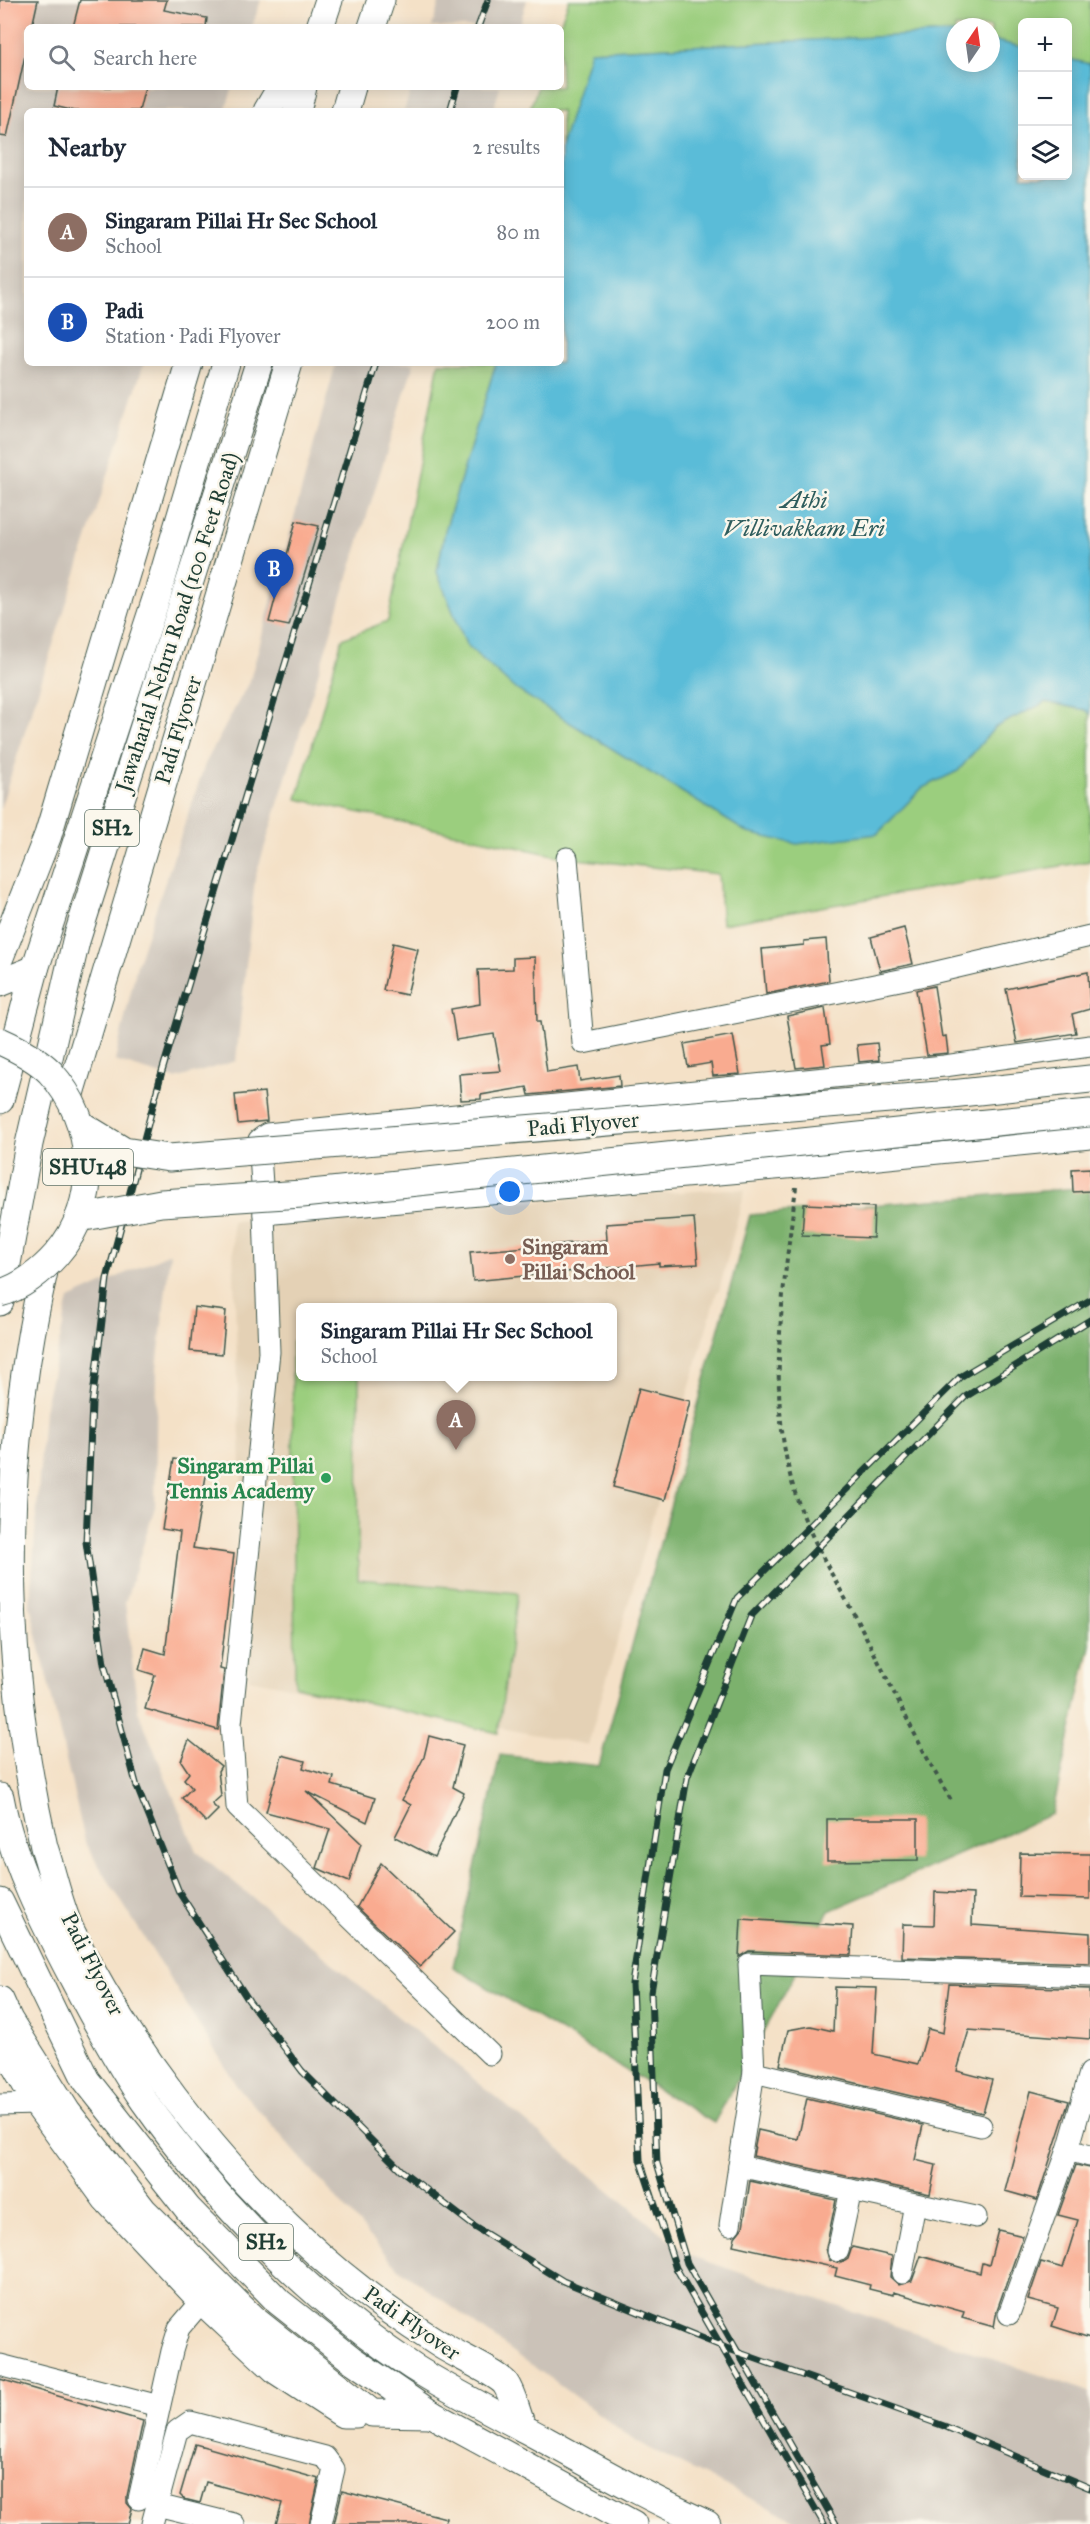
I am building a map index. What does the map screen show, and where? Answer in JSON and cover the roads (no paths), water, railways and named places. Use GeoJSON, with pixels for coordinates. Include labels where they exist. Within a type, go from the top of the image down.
{"type":"FeatureCollection","features":[{"type":"Feature","properties":{"kind":"main road"},"geometry":{"type":"LineString","coordinates":[[321,24],[329,0]]}},
{"type":"Feature","properties":{"kind":"main road"},"geometry":{"type":"LineString","coordinates":[[373,24],[381,0]]}},
{"type":"Feature","properties":{"kind":"main road"},"geometry":{"type":"LineString","coordinates":[[269,108],[279,90]]}},
{"type":"Feature","properties":{"kind":"main road"},"geometry":{"type":"LineString","coordinates":[[298,108],[302,90]]}},
{"type":"Feature","properties":{"kind":"main road"},"geometry":{"type":"LineString","coordinates":[[346,108],[351,90]]}},
{"type":"Feature","properties":{"kind":"main road"},"geometry":{"type":"LineString","coordinates":[[0,957],[48,835],[188,366]]}},
{"type":"Feature","properties":{"kind":"main road","name":"Jawaharlal Nehru Road (100 Feet Road)"},"geometry":{"type":"LineString","coordinates":[[0,1100],[35,969],[157,596],[225,366]]}},
{"type":"Feature","properties":{"kind":"main road","name":"Jawaharlal Nehru Road (100 Feet Road)"},"geometry":{"type":"LineString","coordinates":[[0,1302],[29,1144],[76,941],[258,366]]}},
{"type":"Feature","properties":{"kind":"main road","name":"Padi Flyover"},"geometry":{"type":"LineString","coordinates":[[69,1097],[288,366]]}},
{"type":"Feature","properties":{"kind":"main road"},"geometry":{"type":"LineString","coordinates":[[0,983],[35,969]]}},
{"type":"Feature","properties":{"kind":"main road","name":"Padi Flyover"},"geometry":{"type":"LineString","coordinates":[[0,1041],[23,1051],[49,1071],[69,1097],[83,1126],[89,1173],[79,1218],[65,1245],[45,1267],[8,1292],[0,1293]]}},
{"type":"Feature","properties":{"kind":"main road","name":"Padi Flyover"},"geometry":{"type":"LineString","coordinates":[[83,1126],[124,1151],[170,1158],[951,1094],[1090,1079]]}},
{"type":"Feature","properties":{"kind":"main road","name":"Padi Flyover"},"geometry":{"type":"LineString","coordinates":[[79,1218],[161,1203],[302,1194],[1090,1113]]}},
{"type":"Feature","properties":{"kind":"main road","name":"Padi Flyover"},"geometry":{"type":"LineString","coordinates":[[45,1267],[25,1343],[12,1410],[2,1516],[1,1630],[15,1739],[32,1811],[70,1929],[130,2035],[243,2180],[306,2243],[374,2298],[439,2344],[505,2383],[523,2428]]}},
{"type":"Feature","properties":{"kind":"main road","name":"SH2"},"geometry":{"type":"LineString","coordinates":[[0,1797],[6,1831],[31,1892],[95,2021],[144,2100],[213,2189],[293,2270],[345,2316],[414,2367],[660,2504],[707,2524]]}},
{"type":"Feature","properties":{"kind":"main road","name":"SH2"},"geometry":{"type":"LineString","coordinates":[[0,1902],[86,2080],[132,2142],[188,2209],[279,2302],[351,2359],[431,2414],[633,2524]]}},
{"type":"Feature","properties":{"kind":"main road"},"geometry":{"type":"LineString","coordinates":[[0,2000],[9,2020],[67,2112],[143,2210],[252,2318],[372,2413]]}},
{"type":"Feature","properties":{"kind":"main road"},"geometry":{"type":"LineString","coordinates":[[0,2039],[37,2104],[106,2199],[202,2301],[277,2371],[344,2414],[431,2414]]}},
{"type":"Feature","properties":{"kind":"street"},"geometry":{"type":"LineString","coordinates":[[567,858],[583,1043],[915,977],[1090,936]]}},
{"type":"Feature","properties":{"kind":"street"},"geometry":{"type":"LineString","coordinates":[[490,2055],[237,1807],[231,1724],[269,1352],[259,1140],[267,1134],[944,1066],[1090,1046]]}},
{"type":"Feature","properties":{"kind":"street"},"geometry":{"type":"LineString","coordinates":[[264,1214],[798,1167],[1090,1138]]}},
{"type":"Feature","properties":{"kind":"street"},"geometry":{"type":"LineString","coordinates":[[730,2225],[754,2072],[749,1964],[1090,1976]]}},
{"type":"Feature","properties":{"kind":"street"},"geometry":{"type":"LineString","coordinates":[[754,2072],[981,2126]]}},
{"type":"Feature","properties":{"kind":"street"},"geometry":{"type":"LineString","coordinates":[[1009,2314],[1068,2150],[1090,2073]]}},
{"type":"Feature","properties":{"kind":"street"},"geometry":{"type":"LineString","coordinates":[[0,2105],[37,2104]]}},
{"type":"Feature","properties":{"kind":"street"},"geometry":{"type":"LineString","coordinates":[[1068,2150],[1090,2156]]}},
{"type":"Feature","properties":{"kind":"street"},"geometry":{"type":"LineString","coordinates":[[739,2166],[976,2217]]}},
{"type":"Feature","properties":{"kind":"street"},"geometry":{"type":"LineString","coordinates":[[838,2251],[851,2190]]}},
{"type":"Feature","properties":{"kind":"street"},"geometry":{"type":"LineString","coordinates":[[902,2273],[915,2204]]}},
{"type":"Feature","properties":{"kind":"street"},"geometry":{"type":"LineString","coordinates":[[149,2509],[159,2406],[179,2328],[202,2301]]}},
{"type":"Feature","properties":{"kind":"street"},"geometry":{"type":"LineString","coordinates":[[0,2365],[159,2406]]}},
{"type":"Feature","properties":{"kind":"street"},"geometry":{"type":"LineString","coordinates":[[149,2509],[177,2431],[190,2422],[329,2460],[334,2469],[321,2524]]}},
{"type":"Feature","properties":{"kind":"street"},"geometry":{"type":"LineString","coordinates":[[149,2509],[234,2524]]}},
{"type":"Feature","properties":{"kind":"water","name":"Athi Villivakkam Eri"},"geometry":{"type":"Polygon","coordinates":[[[946,33],[946,72],[1000,72],[1000,42],[1018,46],[1018,180],[1072,180],[1072,60],[1090,64],[1090,714],[1086,710],[1046,702],[995,727],[958,771],[922,788],[877,834],[797,844],[748,833],[514,688],[466,644],[437,572],[445,531],[495,366],[564,366],[564,138],[590,51],[946,33]]]}},
{"type":"Feature","properties":{"kind":"railway"},"geometry":{"type":"LineString","coordinates":[[479,24],[488,0]]}},
{"type":"Feature","properties":{"kind":"railway"},"geometry":{"type":"LineString","coordinates":[[451,108],[456,90]]}},
{"type":"Feature","properties":{"kind":"railway"},"geometry":{"type":"LineString","coordinates":[[375,366],[161,1075],[107,1279],[92,1404],[86,1542],[104,1664],[137,1787],[179,1892],[249,2001],[302,2071],[402,2171],[475,2227],[563,2281],[726,2348],[944,2426],[1090,2488]]}},
{"type":"Feature","properties":{"kind":"railway"},"geometry":{"type":"LineString","coordinates":[[824,2524],[676,2268],[640,2160],[632,1984],[665,1769],[737,1598],[960,1377],[1090,1300]]}},
{"type":"Feature","properties":{"kind":"railway"},"geometry":{"type":"LineString","coordinates":[[836,2524],[687,2263],[657,2163],[651,1992],[687,1778],[751,1616],[965,1397],[1090,1320]]}},
{"type":"Feature","properties":{"kind":"place","name":"Padi"},"geometry":{"type":"Point","coordinates":[274,599]}},
{"type":"Feature","properties":{"kind":"place","name":"Singaram Pillai School"},"geometry":{"type":"Point","coordinates":[510,1259]}},
{"type":"Feature","properties":{"kind":"place","name":"Singaram Pillai Hr Sec School"},"geometry":{"type":"Point","coordinates":[456,1450]}},
{"type":"Feature","properties":{"kind":"place","name":"Singaram Pillai Tennis Academy"},"geometry":{"type":"Point","coordinates":[326,1478]}}]}
